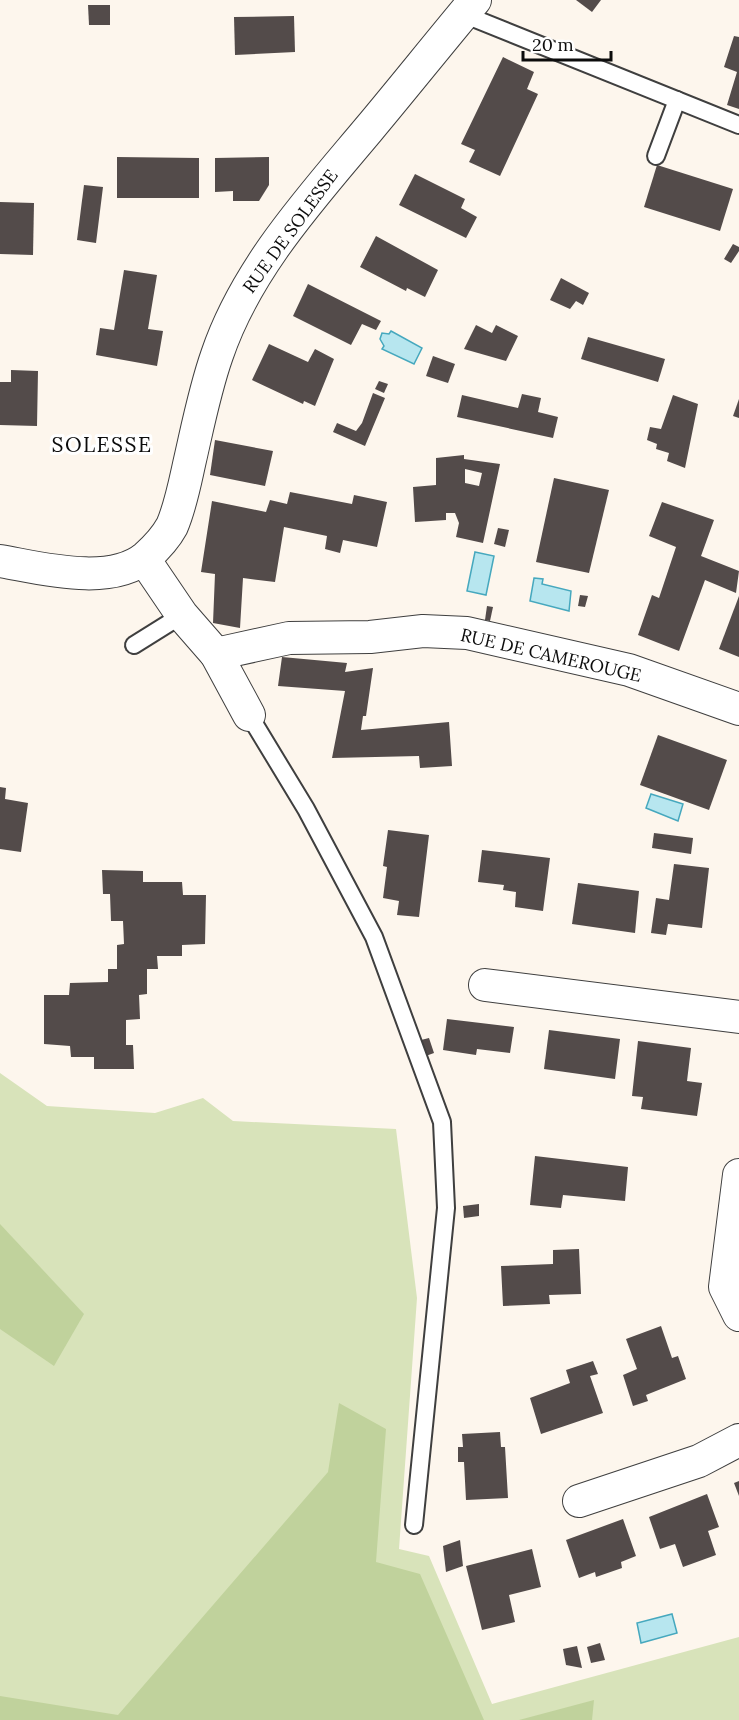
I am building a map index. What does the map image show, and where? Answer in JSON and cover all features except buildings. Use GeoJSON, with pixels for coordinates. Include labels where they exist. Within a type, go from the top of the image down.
{"type":"FeatureCollection","features":[{"type":"Feature","properties":{"kind":"street","name":"RUE DE SOLESSE"},"geometry":{"type":"LineString","coordinates":[[144,559],[171,527],[182,498],[203,398],[217,353],[237,306],[274,247],[324,181],[469,7]]}},
{"type":"Feature","properties":{"kind":"street"},"geometry":{"type":"LineString","coordinates":[[0,561],[81,574],[106,572],[144,559],[182,615],[216,654],[249,715]]}},
{"type":"Feature","properties":{"kind":"street","name":"RUE DE CAMEROUGE"},"geometry":{"type":"LineString","coordinates":[[216,654],[289,638],[370,637],[423,631],[467,633],[629,670],[739,709]]}},
{"type":"Feature","properties":{"kind":"street"},"geometry":{"type":"LineString","coordinates":[[485,985],[739,1017]]}},
{"type":"Feature","properties":{"kind":"street"},"geometry":{"type":"LineString","coordinates":[[739,1177],[725,1287],[739,1315]]}},
{"type":"Feature","properties":{"kind":"street"},"geometry":{"type":"LineString","coordinates":[[579,1501],[699,1461],[739,1440]]}},
{"type":"Feature","properties":{"kind":"lane"},"geometry":{"type":"LineString","coordinates":[[469,7],[677,100],[739,125]]}},
{"type":"Feature","properties":{"kind":"lane"},"geometry":{"type":"LineString","coordinates":[[656,156],[677,100]]}},
{"type":"Feature","properties":{"kind":"lane"},"geometry":{"type":"LineString","coordinates":[[134,645],[182,615]]}},
{"type":"Feature","properties":{"kind":"lane"},"geometry":{"type":"LineString","coordinates":[[249,715],[306,809],[374,937],[442,1122],[446,1208],[414,1525]]}},
{"type":"Feature","properties":{"kind":"green space"},"geometry":{"type":"Polygon","coordinates":[[[0,1073],[47,1106],[155,1113],[203,1098],[233,1121],[396,1129],[417,1298],[399,1549],[429,1556],[492,1704],[739,1637],[739,1720],[0,1720],[0,1073]]]}},
{"type":"Feature","properties":{"kind":"green space"},"geometry":{"type":"Polygon","coordinates":[[[0,1224],[84,1314],[54,1366],[0,1329],[0,1224]]]}},
{"type":"Feature","properties":{"kind":"green space"},"geometry":{"type":"Polygon","coordinates":[[[339,1403],[386,1429],[376,1562],[420,1574],[484,1720],[0,1720],[0,1696],[118,1715],[328,1472],[339,1403]]]}},
{"type":"Feature","properties":{"kind":"green space"},"geometry":{"type":"Polygon","coordinates":[[[594,1700],[592,1720],[519,1720],[594,1700]]]}},
{"type":"Feature","properties":{"kind":"water"},"geometry":{"type":"Polygon","coordinates":[[[391,331],[422,348],[414,364],[382,349],[384,346],[380,339],[382,333],[389,334],[391,331]]]}},
{"type":"Feature","properties":{"kind":"water"},"geometry":{"type":"Polygon","coordinates":[[[475,552],[494,556],[486,595],[467,591],[475,552]]]}},
{"type":"Feature","properties":{"kind":"water"},"geometry":{"type":"Polygon","coordinates":[[[534,578],[543,579],[542,584],[571,591],[569,611],[530,601],[534,578]]]}},
{"type":"Feature","properties":{"kind":"water"},"geometry":{"type":"Polygon","coordinates":[[[651,794],[683,804],[678,821],[646,808],[651,794]]]}},
{"type":"Feature","properties":{"kind":"water"},"geometry":{"type":"Polygon","coordinates":[[[672,1614],[677,1633],[641,1643],[637,1623],[672,1614]]]}},
{"type":"Feature","properties":{"kind":"district","name":"SOLESSE"},"geometry":{"type":"Point","coordinates":[102,444]}}]}
